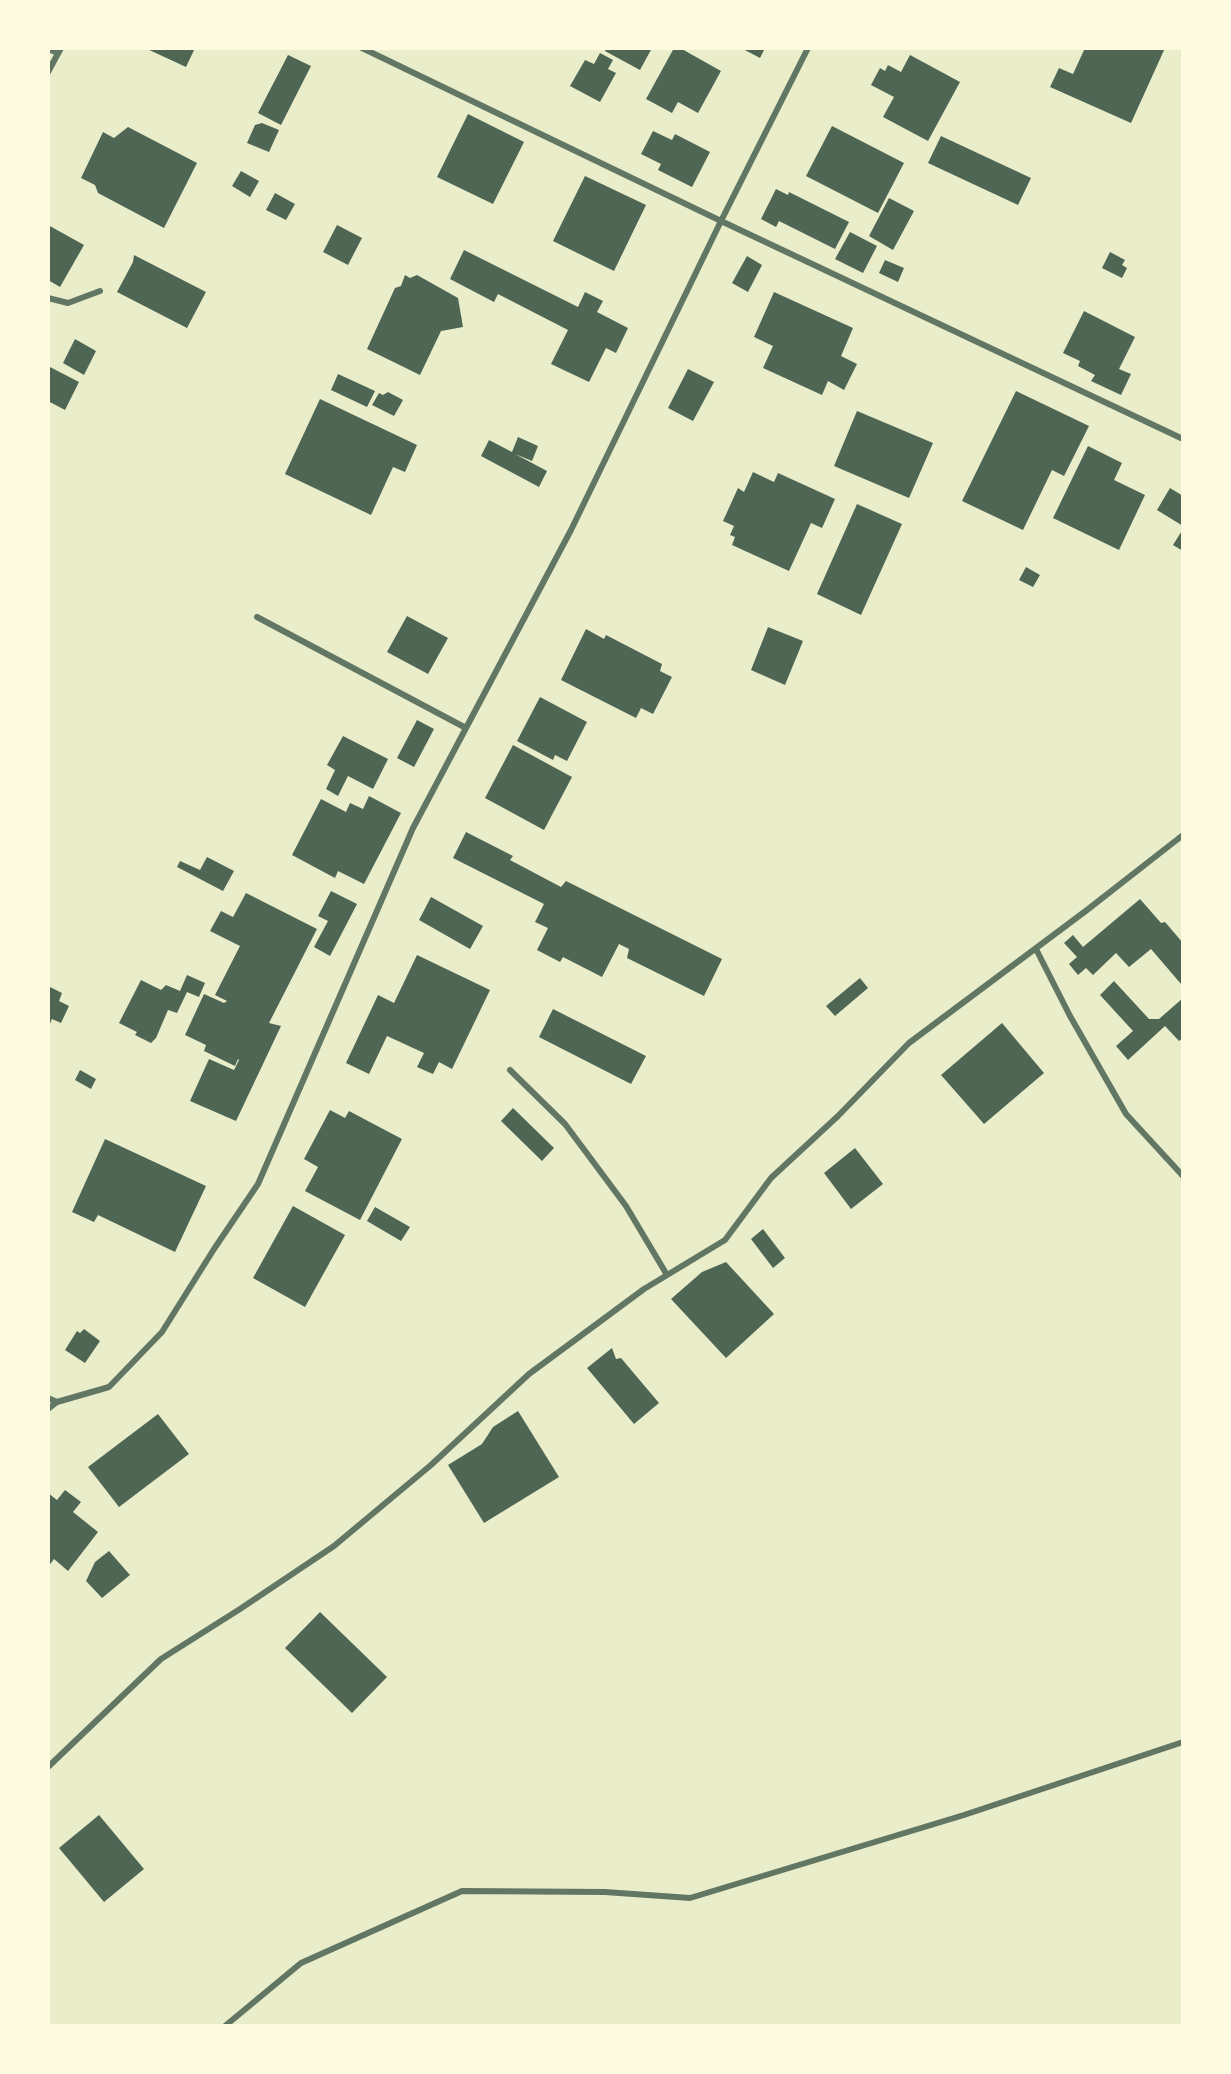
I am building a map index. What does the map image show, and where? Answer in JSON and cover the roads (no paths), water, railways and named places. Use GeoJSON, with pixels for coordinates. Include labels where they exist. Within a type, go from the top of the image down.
{"type":"FeatureCollection","features":[{"type":"Feature","properties":{"kind":"street"},"geometry":{"type":"LineString","coordinates":[[362,48],[721,221],[1183,439]]}},
{"type":"Feature","properties":{"kind":"street"},"geometry":{"type":"LineString","coordinates":[[48,1409],[57,1402],[109,1388],[162,1332],[258,1184],[413,828],[571,530],[808,48]]}},
{"type":"Feature","properties":{"kind":"street"},"geometry":{"type":"LineString","coordinates":[[48,49],[59,51],[48,72]]}},
{"type":"Feature","properties":{"kind":"street"},"geometry":{"type":"LineString","coordinates":[[48,298],[68,303],[100,291]]}},
{"type":"Feature","properties":{"kind":"street"},"geometry":{"type":"LineString","coordinates":[[257,617],[466,728]]}},
{"type":"Feature","properties":{"kind":"street"},"geometry":{"type":"LineString","coordinates":[[48,1767],[161,1659],[334,1546],[431,1465],[529,1374],[644,1289],[724,1240],[771,1178],[838,1116],[909,1042],[1036,949],[1183,834]]}},
{"type":"Feature","properties":{"kind":"street"},"geometry":{"type":"LineString","coordinates":[[1036,949],[1070,1016],[1126,1114],[1183,1176]]}},
{"type":"Feature","properties":{"kind":"street"},"geometry":{"type":"LineString","coordinates":[[510,1070],[572,1133],[626,1206],[667,1275]]}},
{"type":"Feature","properties":{"kind":"street"},"geometry":{"type":"LineString","coordinates":[[48,1398],[57,1402]]}},
{"type":"Feature","properties":{"kind":"street"},"geometry":{"type":"LineString","coordinates":[[225,2026],[301,1963],[462,1891],[605,1892],[690,1898],[964,1815],[1183,1742]]}}]}
